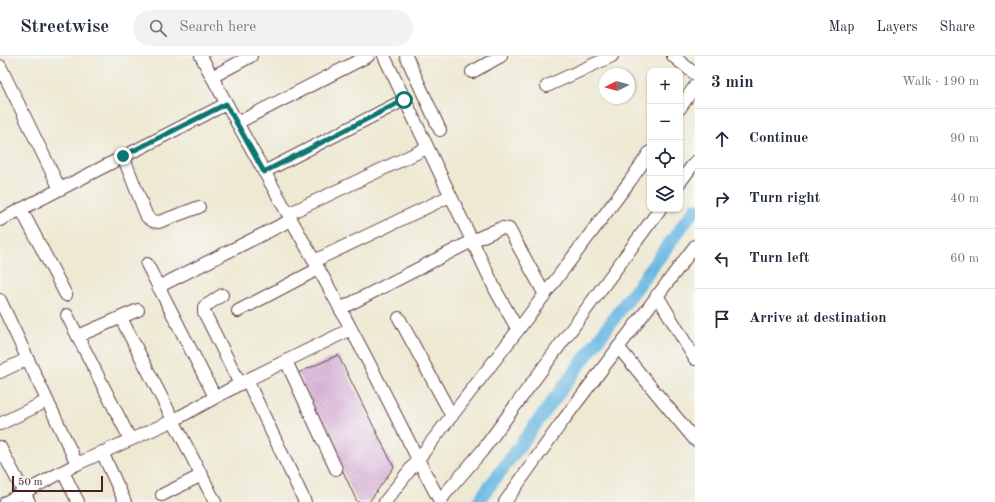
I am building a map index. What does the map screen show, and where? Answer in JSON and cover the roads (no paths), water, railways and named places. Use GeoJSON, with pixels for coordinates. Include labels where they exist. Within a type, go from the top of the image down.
{"type":"FeatureCollection","features":[{"type":"Feature","properties":{"kind":"street"},"geometry":{"type":"LineString","coordinates":[[201,56],[226,104],[351,329],[440,501]]}},
{"type":"Feature","properties":{"kind":"street"},"geometry":{"type":"LineString","coordinates":[[212,77],[251,56]]}},
{"type":"Feature","properties":{"kind":"street"},"geometry":{"type":"LineString","coordinates":[[237,123],[368,56]]}},
{"type":"Feature","properties":{"kind":"street"},"geometry":{"type":"LineString","coordinates":[[384,56],[496,291],[518,330]]}},
{"type":"Feature","properties":{"kind":"street"},"geometry":{"type":"LineString","coordinates":[[406,56],[440,130]]}},
{"type":"Feature","properties":{"kind":"street"},"geometry":{"type":"LineString","coordinates":[[472,72],[501,56]]}},
{"type":"Feature","properties":{"kind":"street"},"geometry":{"type":"LineString","coordinates":[[547,86],[612,56]]}},
{"type":"Feature","properties":{"kind":"street"},"geometry":{"type":"LineString","coordinates":[[673,56],[695,74]]}},
{"type":"Feature","properties":{"kind":"street"},"geometry":{"type":"LineString","coordinates":[[0,66],[60,189]]}},
{"type":"Feature","properties":{"kind":"street"},"geometry":{"type":"LineString","coordinates":[[683,104],[695,86]]}},
{"type":"Feature","properties":{"kind":"street"},"geometry":{"type":"LineString","coordinates":[[264,172],[404,100]]}},
{"type":"Feature","properties":{"kind":"street"},"geometry":{"type":"LineString","coordinates":[[0,220],[226,104]]}},
{"type":"Feature","properties":{"kind":"street"},"geometry":{"type":"LineString","coordinates":[[158,287],[289,217],[427,148]]}},
{"type":"Feature","properties":{"kind":"street"},"geometry":{"type":"LineString","coordinates":[[123,156],[147,217],[153,221],[159,222],[199,206]]}},
{"type":"Feature","properties":{"kind":"street"},"geometry":{"type":"LineString","coordinates":[[385,502],[545,295],[647,156]]}},
{"type":"Feature","properties":{"kind":"street"},"geometry":{"type":"LineString","coordinates":[[683,178],[695,162]]}},
{"type":"Feature","properties":{"kind":"street"},"geometry":{"type":"LineString","coordinates":[[238,311],[316,265],[450,196]]}},
{"type":"Feature","properties":{"kind":"street"},"geometry":{"type":"LineString","coordinates":[[21,209],[66,295]]}},
{"type":"Feature","properties":{"kind":"street"},"geometry":{"type":"LineString","coordinates":[[440,501],[444,494],[482,451],[658,212]]}},
{"type":"Feature","properties":{"kind":"street"},"geometry":{"type":"LineString","coordinates":[[340,309],[500,228],[509,229],[545,295]]}},
{"type":"Feature","properties":{"kind":"street"},"geometry":{"type":"LineString","coordinates":[[505,502],[562,422],[695,246]]}},
{"type":"Feature","properties":{"kind":"street"},"geometry":{"type":"LineString","coordinates":[[146,264],[215,397]]}},
{"type":"Feature","properties":{"kind":"street"},"geometry":{"type":"LineString","coordinates":[[657,295],[695,359]]}},
{"type":"Feature","properties":{"kind":"street"},"geometry":{"type":"LineString","coordinates":[[222,296],[204,307],[204,312],[243,382],[305,502]]}},
{"type":"Feature","properties":{"kind":"street"},"geometry":{"type":"LineString","coordinates":[[0,302],[77,464]]}},
{"type":"Feature","properties":{"kind":"street"},"geometry":{"type":"LineString","coordinates":[[78,336],[138,310]]}},
{"type":"Feature","properties":{"kind":"street"},"geometry":{"type":"LineString","coordinates":[[67,315],[130,439]]}},
{"type":"Feature","properties":{"kind":"street"},"geometry":{"type":"LineString","coordinates":[[121,318],[216,502]]}},
{"type":"Feature","properties":{"kind":"street"},"geometry":{"type":"LineString","coordinates":[[399,318],[452,416]]}},
{"type":"Feature","properties":{"kind":"street"},"geometry":{"type":"LineString","coordinates":[[6,502],[26,497],[77,464],[174,420],[243,382],[351,329]]}},
{"type":"Feature","properties":{"kind":"street"},"geometry":{"type":"LineString","coordinates":[[618,347],[695,440]]}},
{"type":"Feature","properties":{"kind":"street"},"geometry":{"type":"LineString","coordinates":[[0,372],[27,359]]}},
{"type":"Feature","properties":{"kind":"street"},"geometry":{"type":"LineString","coordinates":[[286,361],[336,469]]}},
{"type":"Feature","properties":{"kind":"street"},"geometry":{"type":"LineString","coordinates":[[0,424],[47,400]]}},
{"type":"Feature","properties":{"kind":"street"},"geometry":{"type":"LineString","coordinates":[[0,447],[26,497]]}},
{"type":"Feature","properties":{"kind":"street"},"geometry":{"type":"LineString","coordinates":[[102,452],[125,502]]}},
{"type":"Feature","properties":{"kind":"street"},"geometry":{"type":"LineString","coordinates":[[63,472],[78,502]]}},
{"type":"Feature","properties":{"kind":"street"},"geometry":{"type":"LineString","coordinates":[[162,495],[202,475]]}},
{"type":"Feature","properties":{"kind":"waterway"},"geometry":{"type":"LineString","coordinates":[[478,502],[695,209]]}}]}
